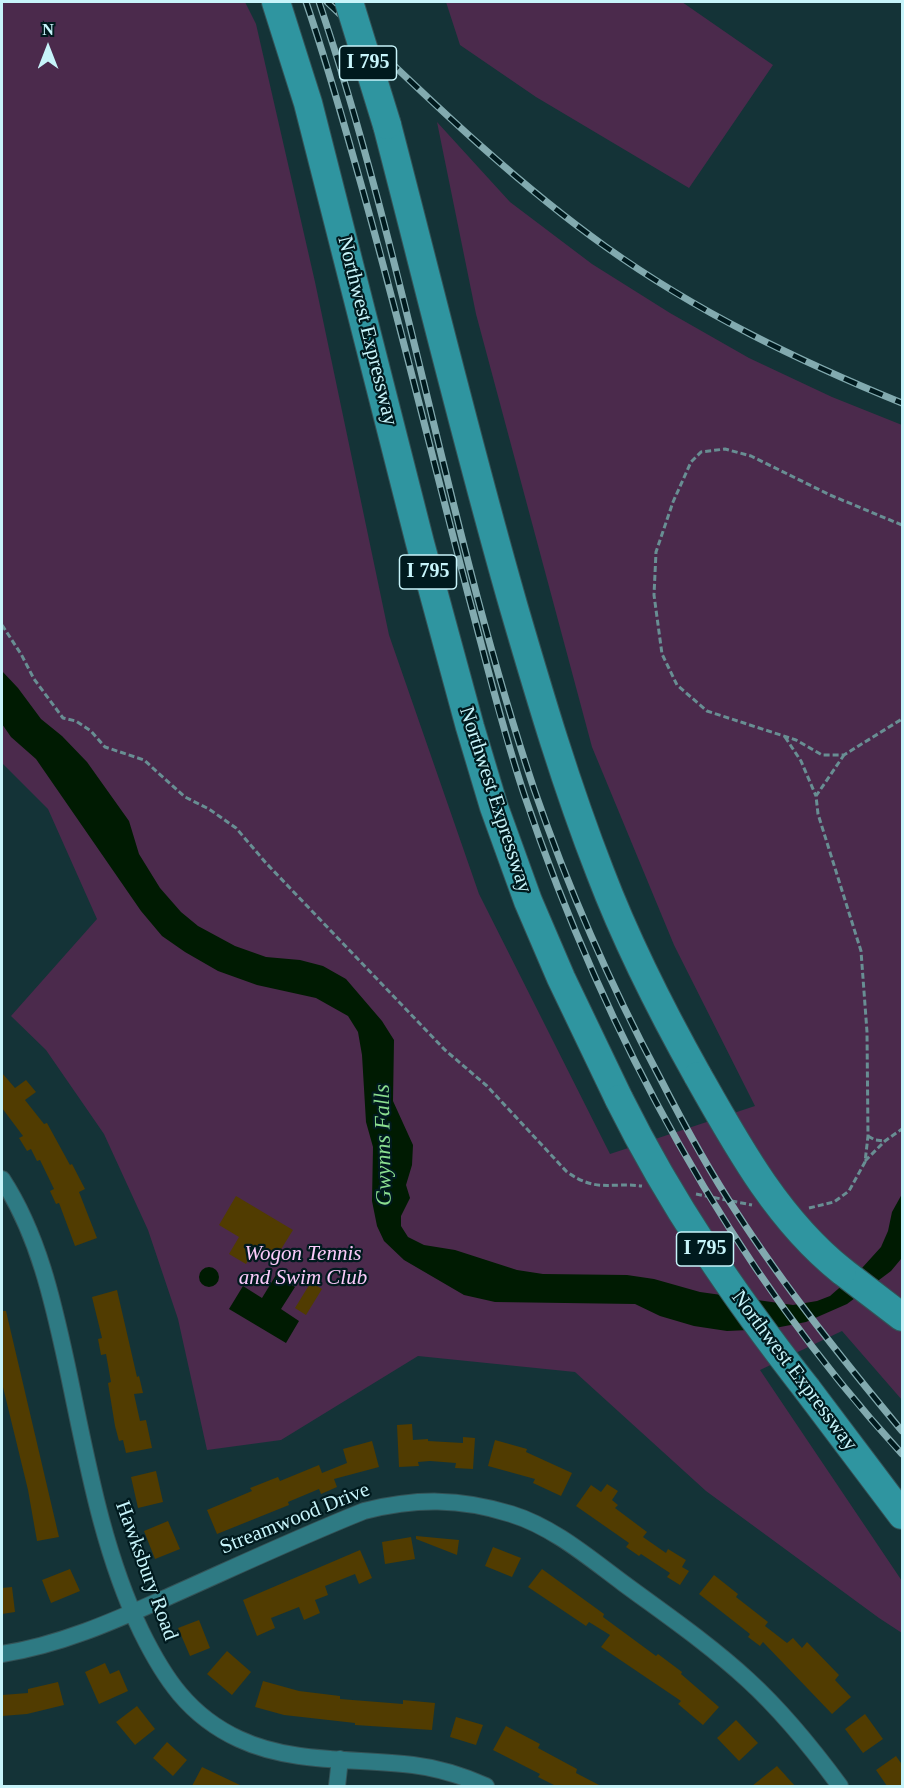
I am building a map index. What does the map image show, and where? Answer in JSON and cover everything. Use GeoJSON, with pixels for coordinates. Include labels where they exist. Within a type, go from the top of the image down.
{"type":"FeatureCollection","features":[{"type":"Feature","properties":{"kind":"highway","name":"Northwest Expressway"},"geometry":{"type":"LineString","coordinates":[[276,2],[309,103],[420,543],[470,727],[528,902],[588,1038],[638,1137],[700,1242],[754,1322],[903,1515]]}},
{"type":"Feature","properties":{"kind":"highway","name":"I 795"},"geometry":{"type":"LineString","coordinates":[[350,2],[387,125],[490,525],[566,780],[600,874],[659,1006],[757,1176],[791,1221],[832,1263],[882,1304],[903,1317]]}},
{"type":"Feature","properties":{"kind":"street","name":"Hawksbury Road"},"geometry":{"type":"LineString","coordinates":[[2,1179],[28,1229],[41,1262],[55,1312],[97,1506],[111,1556],[133,1612],[158,1664],[175,1690],[194,1710],[216,1726],[238,1739],[261,1748],[282,1753],[430,1768],[486,1786]]}},
{"type":"Feature","properties":{"kind":"street","name":"Streamwood Drive"},"geometry":{"type":"LineString","coordinates":[[2,1654],[28,1650],[63,1640],[133,1612],[364,1511],[394,1503],[453,1501],[514,1514],[574,1546],[710,1648],[748,1681],[790,1722],[840,1786]]}},
{"type":"Feature","properties":{"kind":"street"},"geometry":{"type":"LineString","coordinates":[[337,1786],[339,1759]]}},
{"type":"Feature","properties":{"kind":"path"},"geometry":{"type":"LineString","coordinates":[[844,755],[822,755],[796,740],[707,711],[677,685],[662,654],[654,595],[656,552],[673,502],[691,462],[701,452],[725,449],[751,456],[830,495],[903,525]]}},
{"type":"Feature","properties":{"kind":"path"},"geometry":{"type":"LineString","coordinates":[[2,625],[34,679],[63,718],[76,721],[91,731],[105,747],[144,760],[185,797],[209,809],[236,828],[266,863],[444,1050],[487,1086],[567,1172],[578,1180],[594,1185],[644,1187]]}},
{"type":"Feature","properties":{"kind":"path"},"geometry":{"type":"LineString","coordinates":[[816,796],[844,755],[903,719]]}},
{"type":"Feature","properties":{"kind":"path"},"geometry":{"type":"LineString","coordinates":[[785,736],[801,761],[816,796],[818,814],[861,951],[867,1032],[868,1136],[865,1162]]}},
{"type":"Feature","properties":{"kind":"path"},"geometry":{"type":"LineString","coordinates":[[801,1208],[812,1208],[834,1202],[849,1191],[865,1162],[885,1141],[903,1129]]}},
{"type":"Feature","properties":{"kind":"path"},"geometry":{"type":"LineString","coordinates":[[868,1136],[875,1140],[885,1141]]}},
{"type":"Feature","properties":{"kind":"path"},"geometry":{"type":"LineString","coordinates":[[694,1193],[756,1206]]}},
{"type":"Feature","properties":{"kind":"green space","name":"Wogon Tennis and Swim Club"},"geometry":{"type":"Polygon","coordinates":[[[2,2],[245,2],[256,24],[315,282],[389,635],[479,894],[610,1154],[755,1106],[674,945],[592,747],[476,314],[437,122],[510,202],[592,264],[670,313],[749,358],[832,397],[902,425],[902,1400],[842,1331],[760,1370],[902,1581],[902,1633],[706,1491],[575,1372],[418,1356],[281,1440],[207,1450],[178,1319],[148,1230],[104,1134],[46,1050],[11,1016],[97,919],[48,809],[2,763],[2,2]]]}},
{"type":"Feature","properties":{"kind":"green space"},"geometry":{"type":"Polygon","coordinates":[[[446,2],[682,2],[773,65],[689,188],[536,97],[460,45],[446,2]]]}},
{"type":"Feature","properties":{"kind":"water","name":"Gwynns Falls"},"geometry":{"type":"Polygon","coordinates":[[[2,671],[41,719],[62,736],[87,762],[129,821],[139,854],[160,888],[181,912],[198,926],[235,946],[266,957],[300,960],[323,966],[346,979],[382,1021],[394,1040],[393,1101],[413,1145],[412,1165],[406,1185],[410,1198],[401,1216],[401,1226],[408,1237],[424,1245],[455,1250],[517,1270],[543,1274],[627,1275],[654,1279],[700,1292],[793,1305],[830,1296],[862,1268],[881,1247],[888,1231],[892,1212],[902,1194],[901,1259],[891,1271],[847,1304],[806,1322],[770,1329],[727,1331],[694,1326],[660,1316],[635,1304],[495,1302],[464,1295],[404,1260],[384,1241],[377,1226],[372,1201],[373,1147],[366,1122],[362,1055],[358,1032],[348,1016],[316,998],[257,985],[218,971],[162,936],[141,911],[36,759],[11,737],[2,724],[2,671]]]}},
{"type":"Feature","properties":{"kind":"water"},"geometry":{"type":"Polygon","coordinates":[[[209,1267],[216,1270],[219,1277],[216,1284],[209,1287],[202,1284],[199,1277],[202,1270],[209,1267]]]}},
{"type":"Feature","properties":{"kind":"water"},"geometry":{"type":"Polygon","coordinates":[[[276,1275],[295,1287],[281,1309],[299,1321],[286,1343],[229,1309],[243,1286],[262,1298],[276,1275]]]}},
{"type":"Feature","properties":{"kind":"building"},"geometry":{"type":"Polygon","coordinates":[[[2,1073],[15,1088],[26,1080],[36,1092],[25,1100],[44,1124],[47,1123],[70,1165],[72,1164],[85,1189],[79,1192],[97,1238],[75,1246],[59,1203],[56,1204],[50,1191],[54,1189],[40,1160],[37,1161],[31,1149],[27,1151],[19,1138],[23,1136],[2,1108],[2,1073]]]}},
{"type":"Feature","properties":{"kind":"building"},"geometry":{"type":"Polygon","coordinates":[[[236,1196],[293,1230],[275,1259],[256,1247],[246,1264],[229,1254],[239,1237],[219,1225],[236,1196]]]}},
{"type":"Feature","properties":{"kind":"building"},"geometry":{"type":"Polygon","coordinates":[[[311,1282],[322,1289],[306,1315],[295,1308],[311,1282]]]}},
{"type":"Feature","properties":{"kind":"building"},"geometry":{"type":"Polygon","coordinates":[[[117,1290],[137,1377],[139,1376],[143,1393],[134,1394],[140,1421],[146,1420],[152,1448],[126,1453],[123,1440],[119,1441],[115,1426],[108,1383],[111,1382],[106,1354],[101,1355],[98,1339],[102,1338],[92,1297],[117,1290]]]}},
{"type":"Feature","properties":{"kind":"building"},"geometry":{"type":"Polygon","coordinates":[[[2,1311],[6,1311],[59,1537],[37,1541],[28,1490],[2,1383],[2,1311]]]}},
{"type":"Feature","properties":{"kind":"building"},"geometry":{"type":"Polygon","coordinates":[[[412,1424],[413,1440],[428,1439],[428,1441],[463,1443],[463,1437],[475,1438],[473,1469],[455,1468],[456,1463],[430,1461],[418,1462],[419,1466],[399,1467],[397,1425],[412,1424]]]}},
{"type":"Feature","properties":{"kind":"building"},"geometry":{"type":"Polygon","coordinates":[[[495,1440],[527,1449],[526,1452],[572,1473],[561,1496],[533,1483],[535,1479],[488,1466],[495,1440]]]}},
{"type":"Feature","properties":{"kind":"building"},"geometry":{"type":"Polygon","coordinates":[[[372,1441],[379,1467],[334,1479],[337,1487],[321,1494],[319,1489],[288,1502],[289,1505],[217,1534],[207,1510],[252,1491],[250,1488],[278,1477],[280,1481],[319,1465],[322,1473],[347,1463],[343,1449],[372,1441]]]}},
{"type":"Feature","properties":{"kind":"building"},"geometry":{"type":"Polygon","coordinates":[[[156,1471],[163,1502],[138,1508],[131,1477],[156,1471]]]}},
{"type":"Feature","properties":{"kind":"building"},"geometry":{"type":"Polygon","coordinates":[[[607,1484],[618,1491],[612,1500],[618,1505],[615,1508],[647,1532],[643,1537],[666,1553],[668,1549],[686,1560],[682,1567],[689,1571],[680,1585],[667,1577],[670,1573],[626,1547],[629,1543],[576,1506],[591,1485],[601,1492],[607,1484]]]}},
{"type":"Feature","properties":{"kind":"building"},"geometry":{"type":"Polygon","coordinates":[[[168,1521],[180,1549],[155,1559],[144,1531],[168,1521]]]}},
{"type":"Feature","properties":{"kind":"building"},"geometry":{"type":"Polygon","coordinates":[[[416,1536],[459,1540],[457,1555],[416,1539],[416,1536]]]}},
{"type":"Feature","properties":{"kind":"building"},"geometry":{"type":"Polygon","coordinates":[[[411,1537],[415,1559],[385,1564],[382,1542],[411,1537]]]}},
{"type":"Feature","properties":{"kind":"building"},"geometry":{"type":"Polygon","coordinates":[[[493,1547],[521,1558],[512,1577],[485,1566],[493,1547]]]}},
{"type":"Feature","properties":{"kind":"building"},"geometry":{"type":"Polygon","coordinates":[[[360,1550],[372,1578],[359,1584],[355,1574],[325,1586],[328,1595],[315,1600],[320,1613],[304,1620],[299,1607],[271,1618],[275,1628],[257,1636],[243,1600],[360,1550]]]}},
{"type":"Feature","properties":{"kind":"building"},"geometry":{"type":"Polygon","coordinates":[[[70,1569],[80,1591],[51,1603],[42,1580],[70,1569]]]}},
{"type":"Feature","properties":{"kind":"building"},"geometry":{"type":"Polygon","coordinates":[[[542,1569],[604,1614],[603,1617],[656,1656],[658,1654],[682,1672],[681,1674],[719,1707],[703,1725],[678,1704],[681,1701],[601,1647],[610,1635],[589,1622],[586,1626],[528,1587],[542,1569]]]}},
{"type":"Feature","properties":{"kind":"building"},"geometry":{"type":"Polygon","coordinates":[[[714,1575],[738,1594],[736,1597],[768,1622],[765,1626],[787,1643],[793,1638],[802,1648],[807,1642],[839,1675],[835,1680],[851,1697],[832,1714],[763,1642],[760,1646],[748,1637],[750,1634],[699,1594],[714,1575]]]}},
{"type":"Feature","properties":{"kind":"building"},"geometry":{"type":"Polygon","coordinates":[[[12,1587],[15,1612],[2,1614],[2,1588],[12,1587]]]}},
{"type":"Feature","properties":{"kind":"building"},"geometry":{"type":"Polygon","coordinates":[[[199,1620],[210,1648],[190,1656],[178,1628],[199,1620]]]}},
{"type":"Feature","properties":{"kind":"building"},"geometry":{"type":"Polygon","coordinates":[[[227,1651],[251,1672],[232,1695],[207,1674],[227,1651]]]}},
{"type":"Feature","properties":{"kind":"building"},"geometry":{"type":"Polygon","coordinates":[[[105,1663],[110,1674],[119,1670],[128,1691],[99,1704],[85,1672],[105,1663]]]}},
{"type":"Feature","properties":{"kind":"building"},"geometry":{"type":"Polygon","coordinates":[[[263,1681],[299,1691],[340,1696],[340,1699],[403,1704],[403,1700],[435,1703],[432,1730],[355,1725],[355,1723],[284,1715],[255,1707],[263,1681]]]}},
{"type":"Feature","properties":{"kind":"building"},"geometry":{"type":"Polygon","coordinates":[[[58,1682],[64,1705],[27,1714],[2,1716],[2,1695],[28,1693],[28,1689],[58,1682]]]}},
{"type":"Feature","properties":{"kind":"building"},"geometry":{"type":"Polygon","coordinates":[[[137,1706],[155,1729],[135,1745],[116,1722],[137,1706]]]}},
{"type":"Feature","properties":{"kind":"building"},"geometry":{"type":"Polygon","coordinates":[[[865,1714],[883,1739],[863,1753],[845,1729],[865,1714]]]}},
{"type":"Feature","properties":{"kind":"building"},"geometry":{"type":"Polygon","coordinates":[[[456,1717],[483,1725],[476,1745],[450,1737],[456,1717]]]}},
{"type":"Feature","properties":{"kind":"building"},"geometry":{"type":"Polygon","coordinates":[[[736,1720],[758,1743],[739,1761],[717,1738],[736,1720]]]}},
{"type":"Feature","properties":{"kind":"building"},"geometry":{"type":"Polygon","coordinates":[[[506,1726],[540,1744],[538,1748],[577,1769],[576,1773],[601,1786],[556,1786],[538,1777],[540,1774],[493,1750],[506,1726]]]}},
{"type":"Feature","properties":{"kind":"building"},"geometry":{"type":"Polygon","coordinates":[[[167,1742],[187,1760],[173,1776],[153,1758],[167,1742]]]}},
{"type":"Feature","properties":{"kind":"building"},"geometry":{"type":"Polygon","coordinates":[[[896,1756],[903,1766],[903,1786],[887,1786],[876,1770],[896,1756]]]}},
{"type":"Feature","properties":{"kind":"building"},"geometry":{"type":"Polygon","coordinates":[[[777,1766],[795,1786],[752,1786],[777,1766]]]}},
{"type":"Feature","properties":{"kind":"building"},"geometry":{"type":"Polygon","coordinates":[[[202,1767],[242,1786],[192,1786],[202,1767]]]}},
{"type":"Feature","properties":{"kind":"railway"},"geometry":{"type":"LineString","coordinates":[[306,2],[333,85],[372,223],[501,719],[524,794],[556,884],[593,972],[634,1059],[679,1144],[728,1226],[782,1305],[840,1382],[902,1454]]}},
{"type":"Feature","properties":{"kind":"railway"},"geometry":{"type":"LineString","coordinates":[[319,2],[350,99],[377,198],[476,593],[504,692],[534,789],[576,899],[641,1041],[716,1180],[795,1297],[902,1431]]}},
{"type":"Feature","properties":{"kind":"railway"},"geometry":{"type":"LineString","coordinates":[[327,2],[497,160],[606,247],[712,314],[825,370],[902,403]]}}]}
